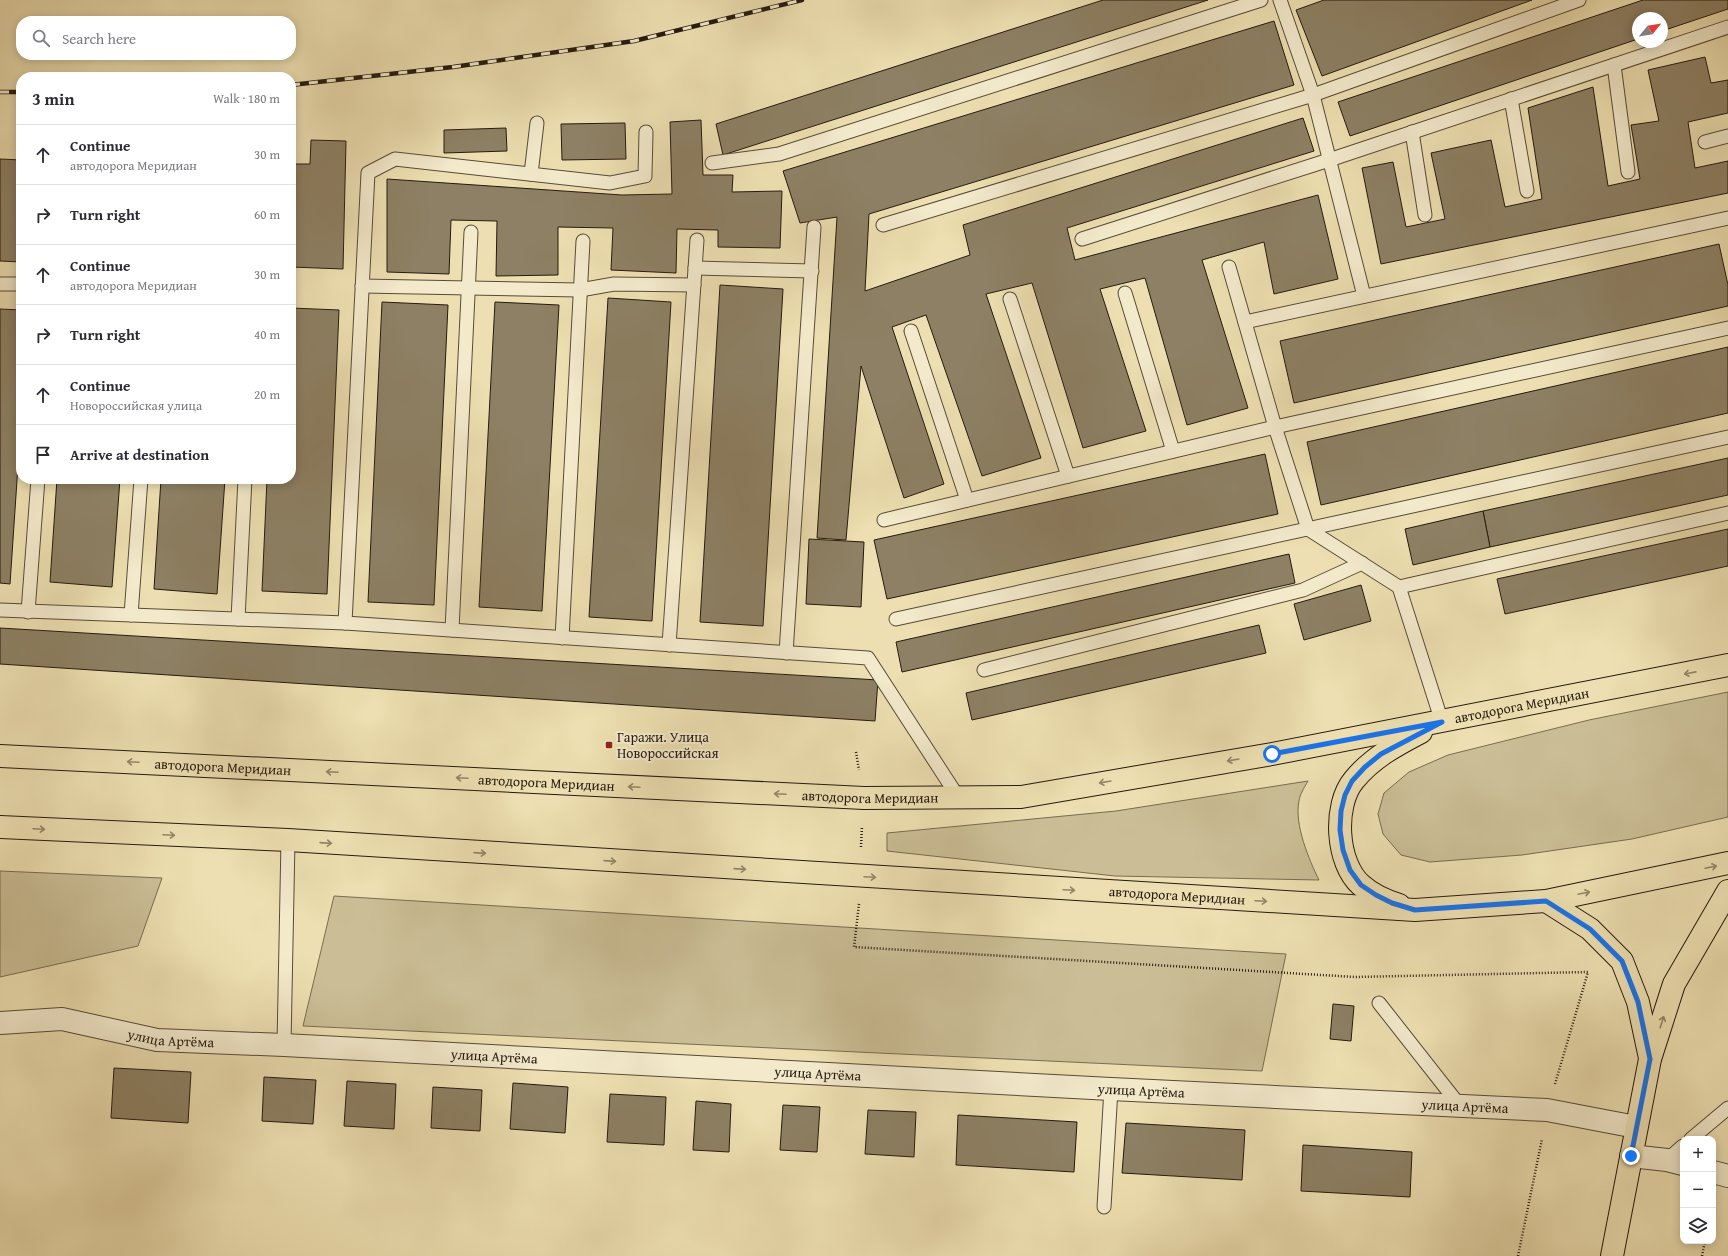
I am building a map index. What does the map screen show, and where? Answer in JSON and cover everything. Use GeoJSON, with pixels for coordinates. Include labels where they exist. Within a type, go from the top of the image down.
{"type":"FeatureCollection","features":[{"type":"Feature","properties":{"kind":"main road","name":"автодорога Меридиан"},"geometry":{"type":"LineString","coordinates":[[0,756],[864,798],[1021,797],[1272,754],[1728,665]]}},
{"type":"Feature","properties":{"kind":"main road"},"geometry":{"type":"LineString","coordinates":[[1415,910],[1392,903],[1361,885],[1350,870],[1343,850],[1340,830],[1341,811],[1345,795],[1352,781],[1365,767],[1381,754],[1399,743],[1442,722]]}},
{"type":"Feature","properties":{"kind":"main road","name":"автодорога Меридиан"},"geometry":{"type":"LineString","coordinates":[[0,828],[288,840],[1415,910],[1546,901],[1728,863]]}},
{"type":"Feature","properties":{"kind":"main road"},"geometry":{"type":"LineString","coordinates":[[1612,1256],[1650,1059],[1674,984],[1728,891]]}},
{"type":"Feature","properties":{"kind":"main road"},"geometry":{"type":"LineString","coordinates":[[1546,901],[1590,929],[1622,961],[1638,1002],[1650,1059]]}},
{"type":"Feature","properties":{"kind":"street","name":"улица Артёма"},"geometry":{"type":"LineString","coordinates":[[0,1023],[62,1019],[157,1040],[284,1045],[1111,1089],[1547,1110],[1636,1127]]}},
{"type":"Feature","properties":{"kind":"street"},"geometry":{"type":"LineString","coordinates":[[1631,1156],[1678,1156]]}},
{"type":"Feature","properties":{"kind":"street"},"geometry":{"type":"LineString","coordinates":[[1716,1173],[1728,1176]]}},
{"type":"Feature","properties":{"kind":"lane"},"geometry":{"type":"LineString","coordinates":[[712,163],[779,154],[1261,0]]}},
{"type":"Feature","properties":{"kind":"lane"},"geometry":{"type":"LineString","coordinates":[[1280,0],[1313,95],[1364,296]]}},
{"type":"Feature","properties":{"kind":"lane"},"geometry":{"type":"LineString","coordinates":[[883,225],[1313,95],[1579,0]]}},
{"type":"Feature","properties":{"kind":"lane"},"geometry":{"type":"LineString","coordinates":[[1082,239],[1329,160],[1614,65],[1728,29]]}},
{"type":"Feature","properties":{"kind":"lane"},"geometry":{"type":"LineString","coordinates":[[1614,65],[1628,172]]}},
{"type":"Feature","properties":{"kind":"lane"},"geometry":{"type":"LineString","coordinates":[[1511,99],[1527,191]]}},
{"type":"Feature","properties":{"kind":"lane"},"geometry":{"type":"LineString","coordinates":[[531,174],[537,123]]}},
{"type":"Feature","properties":{"kind":"lane"},"geometry":{"type":"LineString","coordinates":[[345,623],[368,173],[395,159],[610,183],[645,176],[646,132]]}},
{"type":"Feature","properties":{"kind":"lane"},"geometry":{"type":"LineString","coordinates":[[1412,132],[1425,215]]}},
{"type":"Feature","properties":{"kind":"lane"},"geometry":{"type":"LineString","coordinates":[[1705,142],[1728,136]]}},
{"type":"Feature","properties":{"kind":"lane"},"geometry":{"type":"LineString","coordinates":[[1245,322],[1728,220]]}},
{"type":"Feature","properties":{"kind":"lane"},"geometry":{"type":"LineString","coordinates":[[786,653],[814,227]]}},
{"type":"Feature","properties":{"kind":"lane"},"geometry":{"type":"LineString","coordinates":[[452,630],[471,232]]}},
{"type":"Feature","properties":{"kind":"lane"},"geometry":{"type":"LineString","coordinates":[[669,645],[697,240]]}},
{"type":"Feature","properties":{"kind":"lane"},"geometry":{"type":"LineString","coordinates":[[562,638],[583,241]]}},
{"type":"Feature","properties":{"kind":"lane"},"geometry":{"type":"LineString","coordinates":[[1229,267],[1275,427],[1308,529],[1399,587],[1442,722]]}},
{"type":"Feature","properties":{"kind":"lane"},"geometry":{"type":"LineString","coordinates":[[695,268],[812,272]]}},
{"type":"Feature","properties":{"kind":"lane"},"geometry":{"type":"LineString","coordinates":[[0,284],[16,284]]}},
{"type":"Feature","properties":{"kind":"lane"},"geometry":{"type":"LineString","coordinates":[[362,286],[580,290],[614,284],[694,285]]}},
{"type":"Feature","properties":{"kind":"lane"},"geometry":{"type":"LineString","coordinates":[[1125,293],[1173,451]]}},
{"type":"Feature","properties":{"kind":"lane"},"geometry":{"type":"LineString","coordinates":[[1010,299],[1068,476]]}},
{"type":"Feature","properties":{"kind":"lane"},"geometry":{"type":"LineString","coordinates":[[884,520],[1275,427],[1728,328]]}},
{"type":"Feature","properties":{"kind":"lane"},"geometry":{"type":"LineString","coordinates":[[911,331],[967,500]]}},
{"type":"Feature","properties":{"kind":"lane"},"geometry":{"type":"LineString","coordinates":[[896,619],[1728,437]]}},
{"type":"Feature","properties":{"kind":"lane"},"geometry":{"type":"LineString","coordinates":[[28,612],[38,484]]}},
{"type":"Feature","properties":{"kind":"lane"},"geometry":{"type":"LineString","coordinates":[[131,615],[141,484]]}},
{"type":"Feature","properties":{"kind":"lane"},"geometry":{"type":"LineString","coordinates":[[238,619],[245,484]]}},
{"type":"Feature","properties":{"kind":"lane"},"geometry":{"type":"LineString","coordinates":[[1399,587],[1728,513]]}},
{"type":"Feature","properties":{"kind":"lane"},"geometry":{"type":"LineString","coordinates":[[984,670],[1303,590],[1362,564]]}},
{"type":"Feature","properties":{"kind":"lane"},"geometry":{"type":"LineString","coordinates":[[0,610],[345,623],[868,658],[958,797]]}},
{"type":"Feature","properties":{"kind":"lane"},"geometry":{"type":"LineString","coordinates":[[284,1045],[288,840]]}},
{"type":"Feature","properties":{"kind":"lane"},"geometry":{"type":"LineString","coordinates":[[1379,1003],[1460,1106]]}},
{"type":"Feature","properties":{"kind":"lane"},"geometry":{"type":"LineString","coordinates":[[1104,1207],[1111,1089]]}},
{"type":"Feature","properties":{"kind":"lane"},"geometry":{"type":"LineString","coordinates":[[1695,1136],[1728,1108]]}},
{"type":"Feature","properties":{"kind":"path"},"geometry":{"type":"LineString","coordinates":[[860,896],[854,947],[1355,977],[1588,972]]}},
{"type":"Feature","properties":{"kind":"path"},"geometry":{"type":"LineString","coordinates":[[1702,1256],[1704,1244]]}},
{"type":"Feature","properties":{"kind":"shaded area"},"geometry":{"type":"Polygon","coordinates":[[[1728,692],[1728,817],[1632,839],[1522,855],[1430,862],[1401,855],[1383,834],[1378,814],[1384,793],[1409,772],[1448,755],[1589,720],[1728,692]]]}},
{"type":"Feature","properties":{"kind":"shaded area"},"geometry":{"type":"Polygon","coordinates":[[[1308,781],[1302,791],[1298,810],[1300,831],[1319,880],[1115,876],[887,851],[887,833],[1116,811],[1308,781]]]}},
{"type":"Feature","properties":{"kind":"shaded area"},"geometry":{"type":"Polygon","coordinates":[[[0,871],[162,878],[138,946],[0,977],[0,871]]]}},
{"type":"Feature","properties":{"kind":"shaded area"},"geometry":{"type":"Polygon","coordinates":[[[334,896],[1286,954],[1262,1071],[303,1026],[334,896]]]}},
{"type":"Feature","properties":{"kind":"building"},"geometry":{"type":"Polygon","coordinates":[[[1103,0],[1208,0],[723,155],[716,124],[1103,0]]]}},
{"type":"Feature","properties":{"kind":"building"},"geometry":{"type":"Polygon","coordinates":[[[1324,0],[1532,0],[1322,76],[1296,10],[1324,0]]]}},
{"type":"Feature","properties":{"kind":"building"},"geometry":{"type":"Polygon","coordinates":[[[1643,0],[1728,0],[1728,9],[1668,29],[1668,12],[1632,12],[1632,41],[1350,136],[1338,102],[1643,0]]]}},
{"type":"Feature","properties":{"kind":"building"},"geometry":{"type":"Polygon","coordinates":[[[1274,21],[1294,85],[869,214],[865,291],[970,255],[963,225],[1303,118],[1314,151],[1067,228],[1075,260],[1318,195],[1338,279],[1274,294],[1264,242],[1202,260],[1248,408],[1187,425],[1145,278],[1100,289],[1146,431],[1083,448],[1032,283],[986,294],[1041,458],[982,476],[926,315],[892,327],[944,484],[904,498],[861,366],[846,540],[817,538],[837,217],[800,223],[783,171],[1274,21]]]}},
{"type":"Feature","properties":{"kind":"building"},"geometry":{"type":"Polygon","coordinates":[[[1705,57],[1711,83],[1728,80],[1728,113],[1688,122],[1695,168],[1728,161],[1728,193],[1381,264],[1362,168],[1393,162],[1406,227],[1445,219],[1431,153],[1491,140],[1505,207],[1542,199],[1528,108],[1593,87],[1608,186],[1640,179],[1631,125],[1659,121],[1648,70],[1705,57]]]}},
{"type":"Feature","properties":{"kind":"building"},"geometry":{"type":"Polygon","coordinates":[[[701,120],[703,175],[733,175],[732,192],[782,191],[780,248],[718,247],[718,230],[677,229],[676,273],[611,270],[613,228],[558,227],[558,275],[496,276],[497,221],[451,220],[449,274],[387,272],[387,179],[622,195],[672,194],[670,122],[701,120]]]}},
{"type":"Feature","properties":{"kind":"building"},"geometry":{"type":"Polygon","coordinates":[[[625,123],[626,159],[562,160],[561,124],[625,123]]]}},
{"type":"Feature","properties":{"kind":"building"},"geometry":{"type":"Polygon","coordinates":[[[506,128],[507,151],[444,153],[444,130],[506,128]]]}},
{"type":"Feature","properties":{"kind":"building"},"geometry":{"type":"Polygon","coordinates":[[[311,140],[346,141],[343,269],[296,267],[296,164],[310,164],[311,140]]]}},
{"type":"Feature","properties":{"kind":"building"},"geometry":{"type":"Polygon","coordinates":[[[0,159],[16,160],[16,262],[0,261],[0,159]]]}},
{"type":"Feature","properties":{"kind":"building"},"geometry":{"type":"Polygon","coordinates":[[[1719,244],[1728,285],[1728,306],[1294,403],[1280,341],[1719,244]]]}},
{"type":"Feature","properties":{"kind":"building"},"geometry":{"type":"Polygon","coordinates":[[[720,285],[783,289],[763,626],[700,622],[720,285]]]}},
{"type":"Feature","properties":{"kind":"building"},"geometry":{"type":"Polygon","coordinates":[[[608,298],[671,302],[652,621],[589,617],[608,298]]]}},
{"type":"Feature","properties":{"kind":"building"},"geometry":{"type":"Polygon","coordinates":[[[382,302],[448,305],[434,605],[368,602],[382,302]]]}},
{"type":"Feature","properties":{"kind":"building"},"geometry":{"type":"Polygon","coordinates":[[[495,302],[559,305],[542,611],[479,607],[495,302]]]}},
{"type":"Feature","properties":{"kind":"building"},"geometry":{"type":"Polygon","coordinates":[[[296,308],[339,310],[327,594],[262,591],[267,484],[296,484],[296,308]]]}},
{"type":"Feature","properties":{"kind":"building"},"geometry":{"type":"Polygon","coordinates":[[[0,309],[16,310],[17,484],[10,584],[0,583],[0,309]]]}},
{"type":"Feature","properties":{"kind":"building"},"geometry":{"type":"Polygon","coordinates":[[[1728,347],[1728,413],[1321,505],[1307,442],[1728,347]]]}},
{"type":"Feature","properties":{"kind":"building"},"geometry":{"type":"Polygon","coordinates":[[[1265,454],[1278,514],[887,599],[874,540],[1265,454]]]}},
{"type":"Feature","properties":{"kind":"building"},"geometry":{"type":"Polygon","coordinates":[[[1728,458],[1728,495],[1490,547],[1483,511],[1728,458]]]}},
{"type":"Feature","properties":{"kind":"building"},"geometry":{"type":"Polygon","coordinates":[[[57,484],[120,484],[112,587],[50,582],[57,484]]]}},
{"type":"Feature","properties":{"kind":"building"},"geometry":{"type":"Polygon","coordinates":[[[161,484],[225,484],[217,594],[154,589],[161,484]]]}},
{"type":"Feature","properties":{"kind":"building"},"geometry":{"type":"Polygon","coordinates":[[[1483,511],[1490,547],[1413,565],[1405,529],[1483,511]]]}},
{"type":"Feature","properties":{"kind":"building"},"geometry":{"type":"Polygon","coordinates":[[[1728,529],[1728,566],[1505,614],[1497,579],[1728,529]]]}},
{"type":"Feature","properties":{"kind":"building"},"geometry":{"type":"Polygon","coordinates":[[[809,539],[864,542],[861,607],[806,604],[809,539]]]}},
{"type":"Feature","properties":{"kind":"building"},"geometry":{"type":"Polygon","coordinates":[[[1289,554],[1295,583],[902,672],[896,642],[1289,554]]]}},
{"type":"Feature","properties":{"kind":"building"},"geometry":{"type":"Polygon","coordinates":[[[1361,585],[1371,621],[1304,640],[1294,604],[1361,585]]]}},
{"type":"Feature","properties":{"kind":"building"},"geometry":{"type":"Polygon","coordinates":[[[1259,625],[1266,653],[972,720],[966,693],[1259,625]]]}},
{"type":"Feature","properties":{"kind":"building"},"geometry":{"type":"Polygon","coordinates":[[[0,628],[878,680],[875,721],[0,664],[0,628]]]}},
{"type":"Feature","properties":{"kind":"building"},"geometry":{"type":"Polygon","coordinates":[[[1333,1004],[1354,1006],[1351,1041],[1330,1039],[1333,1004]]]}},
{"type":"Feature","properties":{"kind":"building"},"geometry":{"type":"Polygon","coordinates":[[[114,1068],[191,1072],[188,1123],[111,1118],[114,1068]]]}},
{"type":"Feature","properties":{"kind":"building"},"geometry":{"type":"Polygon","coordinates":[[[264,1077],[316,1080],[313,1124],[262,1121],[264,1077]]]}},
{"type":"Feature","properties":{"kind":"building"},"geometry":{"type":"Polygon","coordinates":[[[347,1081],[396,1084],[394,1129],[344,1126],[347,1081]]]}},
{"type":"Feature","properties":{"kind":"building"},"geometry":{"type":"Polygon","coordinates":[[[513,1083],[568,1087],[565,1133],[510,1129],[513,1083]]]}},
{"type":"Feature","properties":{"kind":"building"},"geometry":{"type":"Polygon","coordinates":[[[433,1087],[482,1090],[480,1131],[431,1128],[433,1087]]]}},
{"type":"Feature","properties":{"kind":"building"},"geometry":{"type":"Polygon","coordinates":[[[610,1094],[666,1097],[664,1145],[607,1142],[610,1094]]]}},
{"type":"Feature","properties":{"kind":"building"},"geometry":{"type":"Polygon","coordinates":[[[696,1101],[731,1104],[729,1152],[693,1150],[696,1101]]]}},
{"type":"Feature","properties":{"kind":"building"},"geometry":{"type":"Polygon","coordinates":[[[783,1105],[820,1107],[817,1152],[780,1150],[783,1105]]]}},
{"type":"Feature","properties":{"kind":"building"},"geometry":{"type":"Polygon","coordinates":[[[868,1110],[916,1112],[914,1157],[865,1154],[868,1110]]]}},
{"type":"Feature","properties":{"kind":"building"},"geometry":{"type":"Polygon","coordinates":[[[958,1115],[1077,1122],[1074,1172],[956,1165],[958,1115]]]}},
{"type":"Feature","properties":{"kind":"building"},"geometry":{"type":"Polygon","coordinates":[[[1126,1123],[1245,1130],[1242,1180],[1122,1173],[1126,1123]]]}},
{"type":"Feature","properties":{"kind":"building"},"geometry":{"type":"Polygon","coordinates":[[[1303,1145],[1412,1152],[1410,1197],[1301,1191],[1303,1145]]]}},
{"type":"Feature","properties":{"kind":"railway"},"geometry":{"type":"LineString","coordinates":[[296,84],[453,67],[634,41],[802,0]]}},
{"type":"Feature","properties":{"kind":"railway"},"geometry":{"type":"LineString","coordinates":[[0,92],[16,92]]}},
{"type":"Feature","properties":{"kind":"place","name":"Гаражи. Улица Новороссийская"},"geometry":{"type":"Point","coordinates":[609,745]}},
{"type":"Feature","properties":{"kind":"route"},"geometry":{"type":"LineString","coordinates":[[1272,754],[1442,722],[1399,743],[1381,754],[1365,767],[1352,781],[1345,795],[1341,811],[1340,830],[1343,850],[1350,870],[1361,885],[1376,895],[1392,903],[1415,910],[1546,901],[1590,929],[1622,961],[1638,1002],[1650,1059],[1631,1156]]}}]}
